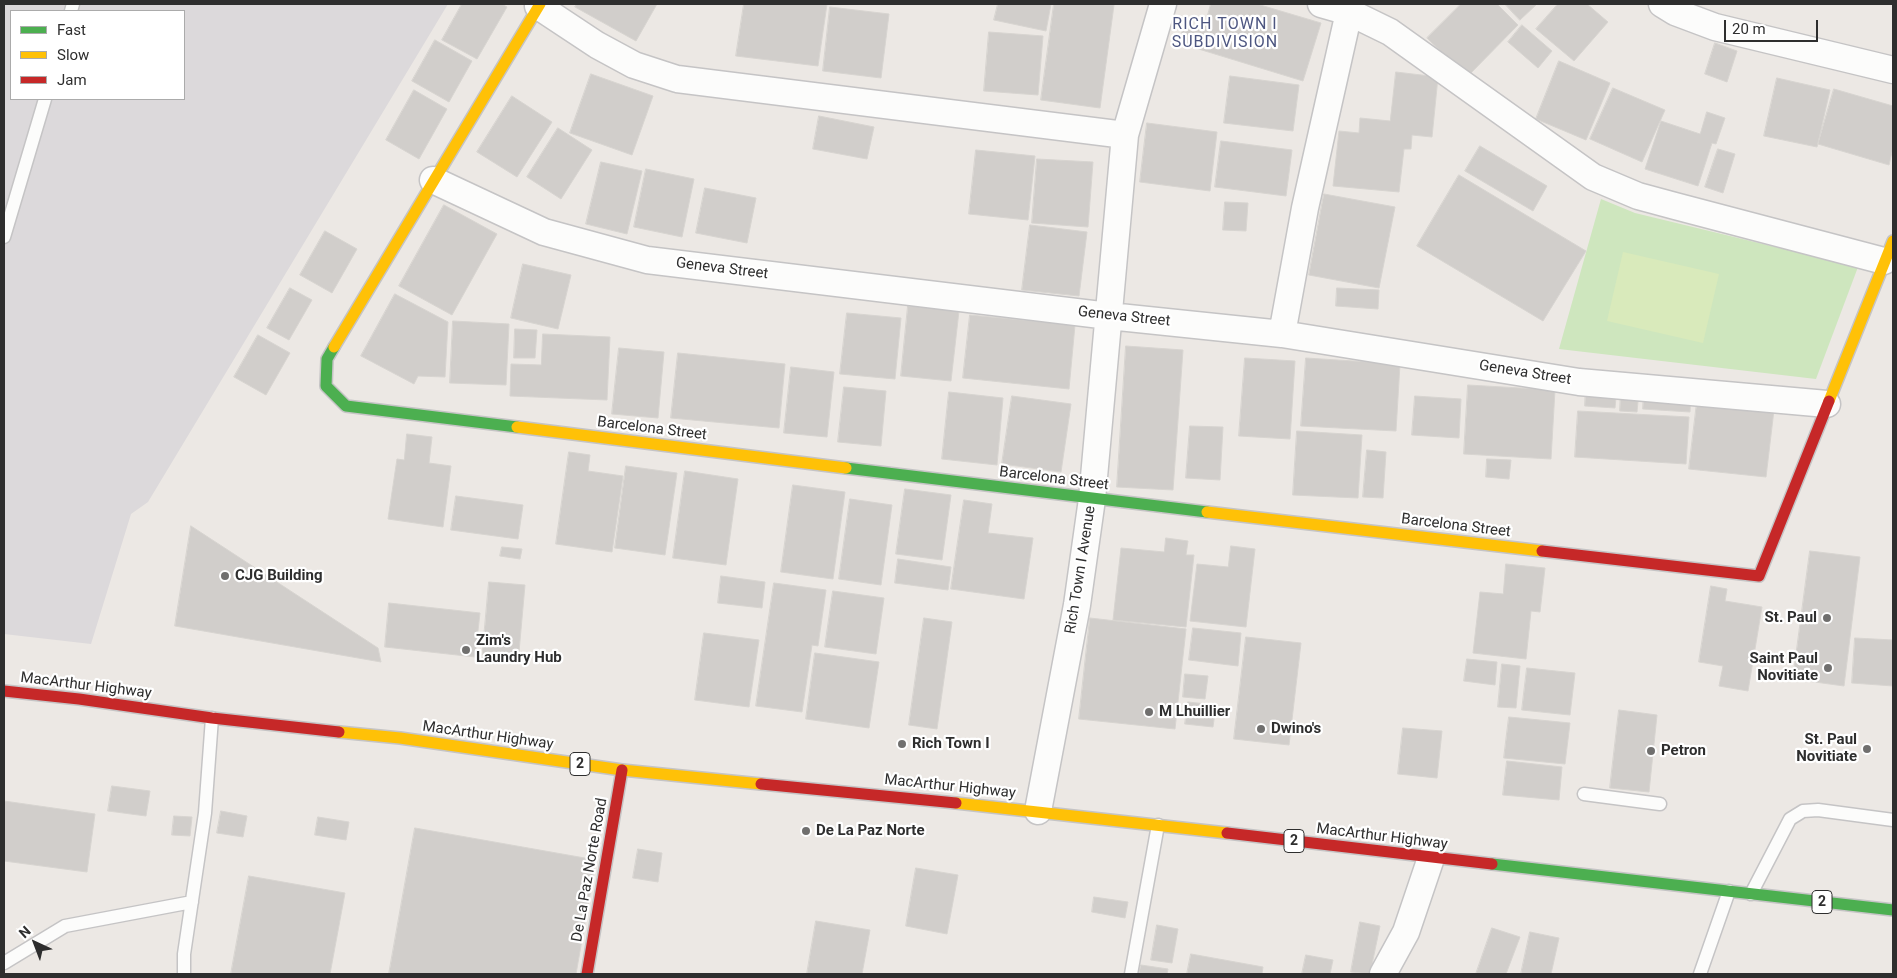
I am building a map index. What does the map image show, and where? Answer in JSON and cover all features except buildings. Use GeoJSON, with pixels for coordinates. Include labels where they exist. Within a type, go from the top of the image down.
{"type":"FeatureCollection","features":[{"type":"Feature","properties":{"kind":"main road"},"geometry":{"type":"LineString","coordinates":[[433,180],[539,5]]}},
{"type":"Feature","properties":{"kind":"main road","name":"Barcelona Street"},"geometry":{"type":"LineString","coordinates":[[433,180],[327,359],[326,386],[346,406],[1092,499],[1759,576],[1827,404]]}},
{"type":"Feature","properties":{"kind":"main road"},"geometry":{"type":"LineString","coordinates":[[1827,404],[1889,251]]}},
{"type":"Feature","properties":{"kind":"main road","name":"MacArthur Highway"},"geometry":{"type":"LineString","coordinates":[[4,691],[79,699],[212,718],[400,738],[622,770],[1038,811],[1893,910]]}},
{"type":"Feature","properties":{"kind":"main road","name":"De La Paz Norte Road"},"geometry":{"type":"LineString","coordinates":[[587,974],[622,770]]}},
{"type":"Feature","properties":{"kind":"street","name":"Rich Town I Avenue"},"geometry":{"type":"LineString","coordinates":[[1038,811],[1077,605],[1092,499],[1126,135],[1163,4]]}},
{"type":"Feature","properties":{"kind":"street"},"geometry":{"type":"LineString","coordinates":[[1321,4],[1349,12],[1390,32],[1593,177],[1638,196],[1675,206],[1889,251]]}},
{"type":"Feature","properties":{"kind":"street"},"geometry":{"type":"LineString","coordinates":[[1662,4],[1675,12],[1715,27],[1893,70]]}},
{"type":"Feature","properties":{"kind":"street"},"geometry":{"type":"LineString","coordinates":[[539,5],[596,45],[634,65],[677,79],[1126,135]]}},
{"type":"Feature","properties":{"kind":"street"},"geometry":{"type":"LineString","coordinates":[[1282,334],[1305,208],[1349,12]]}},
{"type":"Feature","properties":{"kind":"street","name":"Geneva Street"},"geometry":{"type":"LineString","coordinates":[[433,180],[544,232],[646,260],[1109,316],[1282,334],[1579,382],[1827,404]]}},
{"type":"Feature","properties":{"kind":"street"},"geometry":{"type":"LineString","coordinates":[[1383,974],[1406,932],[1431,858]]}},
{"type":"Feature","properties":{"kind":"lane"},"geometry":{"type":"LineString","coordinates":[[4,237],[45,100]]}},
{"type":"Feature","properties":{"kind":"lane"},"geometry":{"type":"LineString","coordinates":[[184,974],[184,954],[205,813],[212,718]]}},
{"type":"Feature","properties":{"kind":"lane"},"geometry":{"type":"LineString","coordinates":[[1584,794],[1660,804]]}},
{"type":"Feature","properties":{"kind":"lane"},"geometry":{"type":"LineString","coordinates":[[1751,894],[1790,819],[1803,811],[1818,810],[1893,820]]}},
{"type":"Feature","properties":{"kind":"lane"},"geometry":{"type":"LineString","coordinates":[[1130,974],[1158,825]]}},
{"type":"Feature","properties":{"kind":"lane"},"geometry":{"type":"LineString","coordinates":[[1700,974],[1729,891]]}},
{"type":"Feature","properties":{"kind":"lane"},"geometry":{"type":"LineString","coordinates":[[4,963],[65,926],[192,902]]}},
{"type":"Feature","properties":{"kind":"shaded area"},"geometry":{"type":"Polygon","coordinates":[[[4,4],[448,4],[148,502],[131,514],[91,644],[4,634],[4,4]]]}},
{"type":"Feature","properties":{"kind":"green space"},"geometry":{"type":"Polygon","coordinates":[[[1601,199],[1635,213],[1858,267],[1816,379],[1559,349],[1601,199]]]}},
{"type":"Feature","properties":{"kind":"green space"},"geometry":{"type":"Polygon","coordinates":[[[1623,252],[1719,274],[1703,343],[1607,321],[1623,252]]]}},
{"type":"Feature","properties":{"kind":"traffic: fast"},"geometry":{"type":"LineString","coordinates":[[334,347],[327,359],[326,386],[346,406],[517,427]]}},
{"type":"Feature","properties":{"kind":"traffic: fast"},"geometry":{"type":"LineString","coordinates":[[846,468],[1207,512]]}},
{"type":"Feature","properties":{"kind":"traffic: fast"},"geometry":{"type":"LineString","coordinates":[[1492,864],[1893,910]]}},
{"type":"Feature","properties":{"kind":"traffic: slow"},"geometry":{"type":"LineString","coordinates":[[334,347],[540,4]]}},
{"type":"Feature","properties":{"kind":"traffic: slow"},"geometry":{"type":"LineString","coordinates":[[1829,401],[1893,241]]}},
{"type":"Feature","properties":{"kind":"traffic: slow"},"geometry":{"type":"LineString","coordinates":[[517,427],[846,468]]}},
{"type":"Feature","properties":{"kind":"traffic: slow"},"geometry":{"type":"LineString","coordinates":[[1207,512],[1542,551]]}},
{"type":"Feature","properties":{"kind":"traffic: slow"},"geometry":{"type":"LineString","coordinates":[[339,732],[400,738],[622,770],[761,784]]}},
{"type":"Feature","properties":{"kind":"traffic: slow"},"geometry":{"type":"LineString","coordinates":[[956,803],[1227,833]]}},
{"type":"Feature","properties":{"kind":"traffic: jam"},"geometry":{"type":"LineString","coordinates":[[1542,551],[1759,576],[1829,401]]}},
{"type":"Feature","properties":{"kind":"traffic: jam"},"geometry":{"type":"LineString","coordinates":[[4,691],[79,699],[212,718],[339,732]]}},
{"type":"Feature","properties":{"kind":"traffic: jam"},"geometry":{"type":"LineString","coordinates":[[587,974],[622,770]]}},
{"type":"Feature","properties":{"kind":"traffic: jam"},"geometry":{"type":"LineString","coordinates":[[761,784],[956,803]]}},
{"type":"Feature","properties":{"kind":"traffic: jam"},"geometry":{"type":"LineString","coordinates":[[1227,833],[1492,864]]}},
{"type":"Feature","properties":{"kind":"place","name":"CJG Building"},"geometry":{"type":"Point","coordinates":[225,576]}},
{"type":"Feature","properties":{"kind":"place","name":"St. Paul"},"geometry":{"type":"Point","coordinates":[1827,618]}},
{"type":"Feature","properties":{"kind":"place","name":"Zim's Laundry Hub"},"geometry":{"type":"Point","coordinates":[466,650]}},
{"type":"Feature","properties":{"kind":"place","name":"Saint Paul Novitiate"},"geometry":{"type":"Point","coordinates":[1828,668]}},
{"type":"Feature","properties":{"kind":"place","name":"M Lhuillier"},"geometry":{"type":"Point","coordinates":[1149,712]}},
{"type":"Feature","properties":{"kind":"place","name":"Dwino's"},"geometry":{"type":"Point","coordinates":[1261,729]}},
{"type":"Feature","properties":{"kind":"place","name":"Rich Town I"},"geometry":{"type":"Point","coordinates":[902,744]}},
{"type":"Feature","properties":{"kind":"place","name":"St. Paul Novitiate"},"geometry":{"type":"Point","coordinates":[1867,749]}},
{"type":"Feature","properties":{"kind":"place","name":"Petron"},"geometry":{"type":"Point","coordinates":[1651,751]}},
{"type":"Feature","properties":{"kind":"place","name":"De La Paz Norte"},"geometry":{"type":"Point","coordinates":[806,831]}},
{"type":"Feature","properties":{"kind":"district","name":"RICH TOWN I SUBDIVISION"},"geometry":{"type":"Point","coordinates":[1225,34]}}]}
